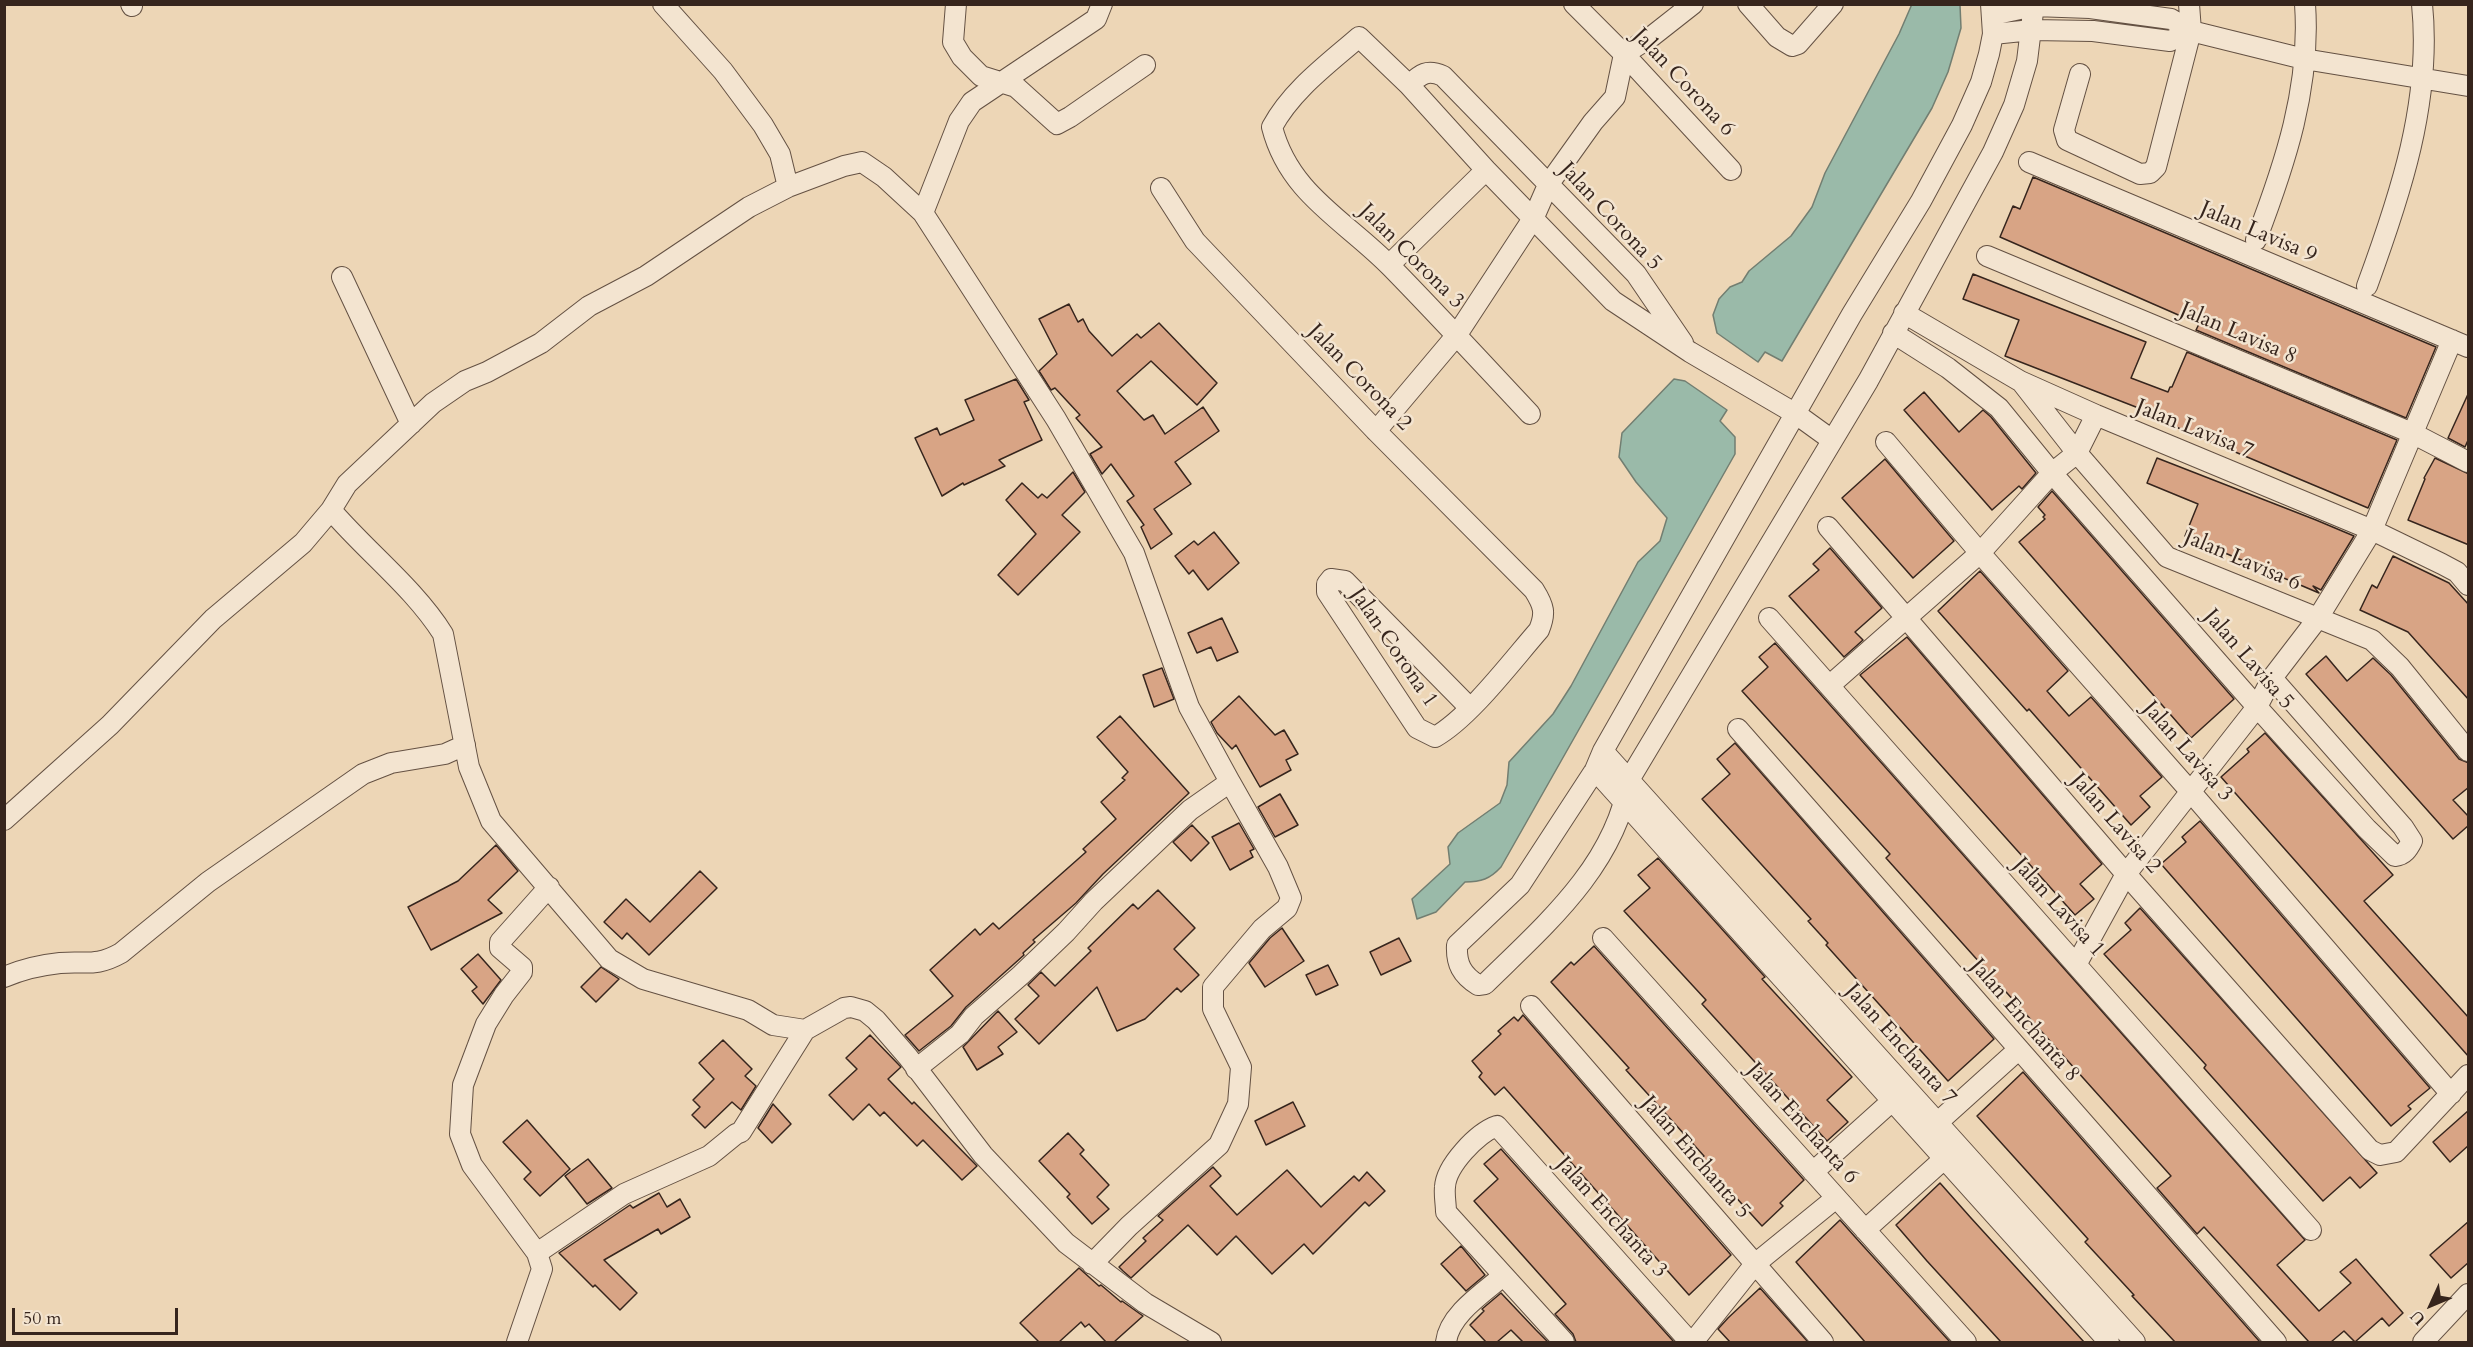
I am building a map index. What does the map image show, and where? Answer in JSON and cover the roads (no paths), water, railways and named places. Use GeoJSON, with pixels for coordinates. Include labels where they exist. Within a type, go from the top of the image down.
{"type":"FeatureCollection","features":[{"type":"Feature","properties":{"kind":"street"},"geometry":{"type":"LineString","coordinates":[[663,4],[723,71],[757,116],[780,154],[788,188]]}},
{"type":"Feature","properties":{"kind":"street"},"geometry":{"type":"LineString","coordinates":[[956,4],[953,42],[962,57],[981,76],[1016,87],[1057,124],[1145,65]]}},
{"type":"Feature","properties":{"kind":"street"},"geometry":{"type":"LineString","coordinates":[[923,213],[963,113],[972,102],[1096,19],[1102,4]]}},
{"type":"Feature","properties":{"kind":"street","name":"Jalan Corona 6"},"geometry":{"type":"LineString","coordinates":[[1574,4],[1624,54],[1731,170]]}},
{"type":"Feature","properties":{"kind":"street"},"geometry":{"type":"LineString","coordinates":[[1376,431],[1456,336],[1534,217],[1548,185],[1593,122],[1615,97],[1624,54],[1650,38],[1693,4]]}},
{"type":"Feature","properties":{"kind":"street"},"geometry":{"type":"LineString","coordinates":[[1748,4],[1777,37],[1792,46],[1798,45],[1833,4]]}},
{"type":"Feature","properties":{"kind":"street"},"geometry":{"type":"LineString","coordinates":[[2080,74],[2064,136],[2069,143],[2140,174],[2150,173],[2159,157],[2191,31],[2189,4]]}},
{"type":"Feature","properties":{"kind":"street"},"geometry":{"type":"LineString","coordinates":[[2256,240],[2281,175],[2300,103],[2307,32],[2305,4]]}},
{"type":"Feature","properties":{"kind":"street"},"geometry":{"type":"LineString","coordinates":[[2367,286],[2398,198],[2418,117],[2424,27],[2422,4]]}},
{"type":"Feature","properties":{"kind":"street"},"geometry":{"type":"LineString","coordinates":[[1992,18],[1981,82],[1962,125],[1921,201],[1852,314],[1603,751],[1595,770],[1520,885],[1457,945],[1456,959],[1466,977],[1478,985],[1485,984],[1552,919],[1594,868],[1625,804],[1629,780],[1868,381],[1993,152],[2010,114],[2027,61],[2034,5]]}},
{"type":"Feature","properties":{"kind":"street"},"geometry":{"type":"LineString","coordinates":[[1992,18],[2034,5],[2090,8],[2171,19],[2191,31],[2304,59],[2469,86]]}},
{"type":"Feature","properties":{"kind":"street"},"geometry":{"type":"LineString","coordinates":[[1992,18],[2032,30],[2093,31],[2170,42],[2191,31]]}},
{"type":"Feature","properties":{"kind":"street","name":"Jalan Corona 3"},"geometry":{"type":"LineString","coordinates":[[1408,85],[1359,37],[1310,79],[1284,107],[1272,127],[1285,163],[1298,183],[1389,265],[1530,414]]}},
{"type":"Feature","properties":{"kind":"street","name":"Jalan Corona 5"},"geometry":{"type":"LineString","coordinates":[[1408,85],[1421,74],[1428,72],[1443,76],[1636,274],[1690,352]]}},
{"type":"Feature","properties":{"kind":"street"},"geometry":{"type":"LineString","coordinates":[[1408,85],[1486,170],[1613,301],[1690,352],[1796,414],[1832,440]]}},
{"type":"Feature","properties":{"kind":"street"},"geometry":{"type":"LineString","coordinates":[[4,820],[110,725],[213,619],[303,543],[331,510],[347,484],[433,403],[465,381],[541,343],[589,306],[646,276],[749,207],[788,188],[844,166],[862,162],[885,177],[923,213],[1056,419],[1134,553],[1189,707],[1278,867],[1291,898],[1287,908],[1262,928],[1213,987],[1212,1009],[1241,1067],[1238,1104],[1219,1145],[1129,1226],[1092,1264]]}},
{"type":"Feature","properties":{"kind":"street","name":"Jalan Lavisa 9"},"geometry":{"type":"LineString","coordinates":[[2029,162],[2460,344]]}},
{"type":"Feature","properties":{"kind":"street"},"geometry":{"type":"LineString","coordinates":[[1389,265],[1486,170]]}},
{"type":"Feature","properties":{"kind":"street","name":"Jalan Corona 2"},"geometry":{"type":"LineString","coordinates":[[1161,188],[1195,241],[1376,431],[1534,590],[1544,607],[1545,617],[1539,630],[1470,708]]}},
{"type":"Feature","properties":{"kind":"street","name":"Jalan Lavisa 8"},"geometry":{"type":"LineString","coordinates":[[1988,256],[2412,433],[2469,462]]}},
{"type":"Feature","properties":{"kind":"street"},"geometry":{"type":"LineString","coordinates":[[342,277],[411,424]]}},
{"type":"Feature","properties":{"kind":"street","name":"Jalan Lavisa 7"},"geometry":{"type":"LineString","coordinates":[[1904,313],[2020,381],[2096,416],[2372,530],[2442,564],[2457,573],[2469,585]]}},
{"type":"Feature","properties":{"kind":"street","name":"Jalan Lavisa 5"},"geometry":{"type":"LineString","coordinates":[[1893,333],[1948,368],[1999,408],[2052,473],[2257,707],[2385,847],[2395,856],[2409,849],[2412,841],[2403,827],[2272,678]]}},
{"type":"Feature","properties":{"kind":"street"},"geometry":{"type":"LineString","coordinates":[[2076,965],[2126,874],[2257,707],[2272,678],[2318,618],[2372,530],[2412,433],[2460,344]]}},
{"type":"Feature","properties":{"kind":"street","name":"Jalan Lavisa 6"},"geometry":{"type":"LineString","coordinates":[[2020,381],[2077,453],[2167,557],[2372,640],[2400,667],[2469,751]]}},
{"type":"Feature","properties":{"kind":"street"},"geometry":{"type":"LineString","coordinates":[[1829,686],[1980,553],[2052,473],[2077,453],[2096,416]]}},
{"type":"Feature","properties":{"kind":"street","name":"Jalan Lavisa 3"},"geometry":{"type":"LineString","coordinates":[[1886,442],[2451,1094]]}},
{"type":"Feature","properties":{"kind":"street"},"geometry":{"type":"LineString","coordinates":[[331,510],[358,541],[432,616],[443,634],[469,767],[491,821],[609,959],[643,979],[748,1010],[773,1025],[805,1030]]}},
{"type":"Feature","properties":{"kind":"street","name":"Jalan Lavisa 2"},"geometry":{"type":"LineString","coordinates":[[1828,527],[2126,874],[2354,1135],[2370,1150],[2380,1155],[2396,1152],[2451,1094]]}},
{"type":"Feature","properties":{"kind":"street","name":"Jalan Corona 1"},"geometry":{"type":"LineString","coordinates":[[1330,579],[1345,581],[1470,708],[1450,729],[1435,737],[1417,728],[1327,592],[1330,579]]}},
{"type":"Feature","properties":{"kind":"street","name":"Jalan Lavisa 1"},"geometry":{"type":"LineString","coordinates":[[1769,618],[2311,1230]]}},
{"type":"Feature","properties":{"kind":"street","name":"Jalan Enchanta 8"},"geometry":{"type":"LineString","coordinates":[[1738,729],[2276,1342]]}},
{"type":"Feature","properties":{"kind":"street"},"geometry":{"type":"LineString","coordinates":[[4,977],[28,967],[61,963],[95,964],[108,960],[121,953],[207,882],[363,774],[391,763],[445,754],[465,745]]}},
{"type":"Feature","properties":{"kind":"street","name":"Jalan Enchanta 7"},"geometry":{"type":"LineString","coordinates":[[1603,751],[1951,1153],[2109,1342]]}},
{"type":"Feature","properties":{"kind":"street","name":"Jalan Enchanta 7"},"geometry":{"type":"LineString","coordinates":[[1595,770],[1899,1095],[1937,1123],[1951,1153],[2134,1342]]}},
{"type":"Feature","properties":{"kind":"street"},"geometry":{"type":"LineString","coordinates":[[916,1069],[960,1034],[974,1016],[1021,975],[1066,932],[1094,901],[1190,810],[1230,782]]}},
{"type":"Feature","properties":{"kind":"street"},"geometry":{"type":"LineString","coordinates":[[517,1342],[542,1269],[537,1253],[472,1165],[459,1134],[463,1085],[486,1024],[522,972],[522,967],[500,948],[500,942],[549,887]]}},
{"type":"Feature","properties":{"kind":"street","name":"Jalan Enchanta 6"},"geometry":{"type":"LineString","coordinates":[[1603,938],[1966,1342]]}},
{"type":"Feature","properties":{"kind":"street","name":"Jalan Enchanta 5"},"geometry":{"type":"LineString","coordinates":[[1531,1006],[1823,1342]]}},
{"type":"Feature","properties":{"kind":"street"},"geometry":{"type":"LineString","coordinates":[[537,1253],[624,1194],[709,1156],[741,1132],[805,1030],[844,1008],[851,1007],[865,1011],[876,1020],[983,1155],[1066,1243],[1145,1303],[1211,1342]]}},
{"type":"Feature","properties":{"kind":"street"},"geometry":{"type":"LineString","coordinates":[[1937,1123],[2018,1050]]}},
{"type":"Feature","properties":{"kind":"street"},"geometry":{"type":"LineString","coordinates":[[2451,1094],[2469,1075]]}},
{"type":"Feature","properties":{"kind":"street"},"geometry":{"type":"LineString","coordinates":[[1814,1172],[1899,1095]]}},
{"type":"Feature","properties":{"kind":"street","name":"Jalan Enchanta 3"},"geometry":{"type":"LineString","coordinates":[[1503,1276],[1446,1212],[1444,1185],[1457,1158],[1483,1134],[1497,1126],[1692,1342]]}},
{"type":"Feature","properties":{"kind":"street"},"geometry":{"type":"LineString","coordinates":[[1865,1230],[1951,1153]]}},
{"type":"Feature","properties":{"kind":"street"},"geometry":{"type":"LineString","coordinates":[[1692,1342],[1755,1264],[1836,1198]]}},
{"type":"Feature","properties":{"kind":"street"},"geometry":{"type":"LineString","coordinates":[[1446,1342],[1448,1331],[1460,1314],[1503,1276],[1564,1342]]}},
{"type":"Feature","properties":{"kind":"street"},"geometry":{"type":"LineString","coordinates":[[2423,1342],[2469,1294]]}}]}
